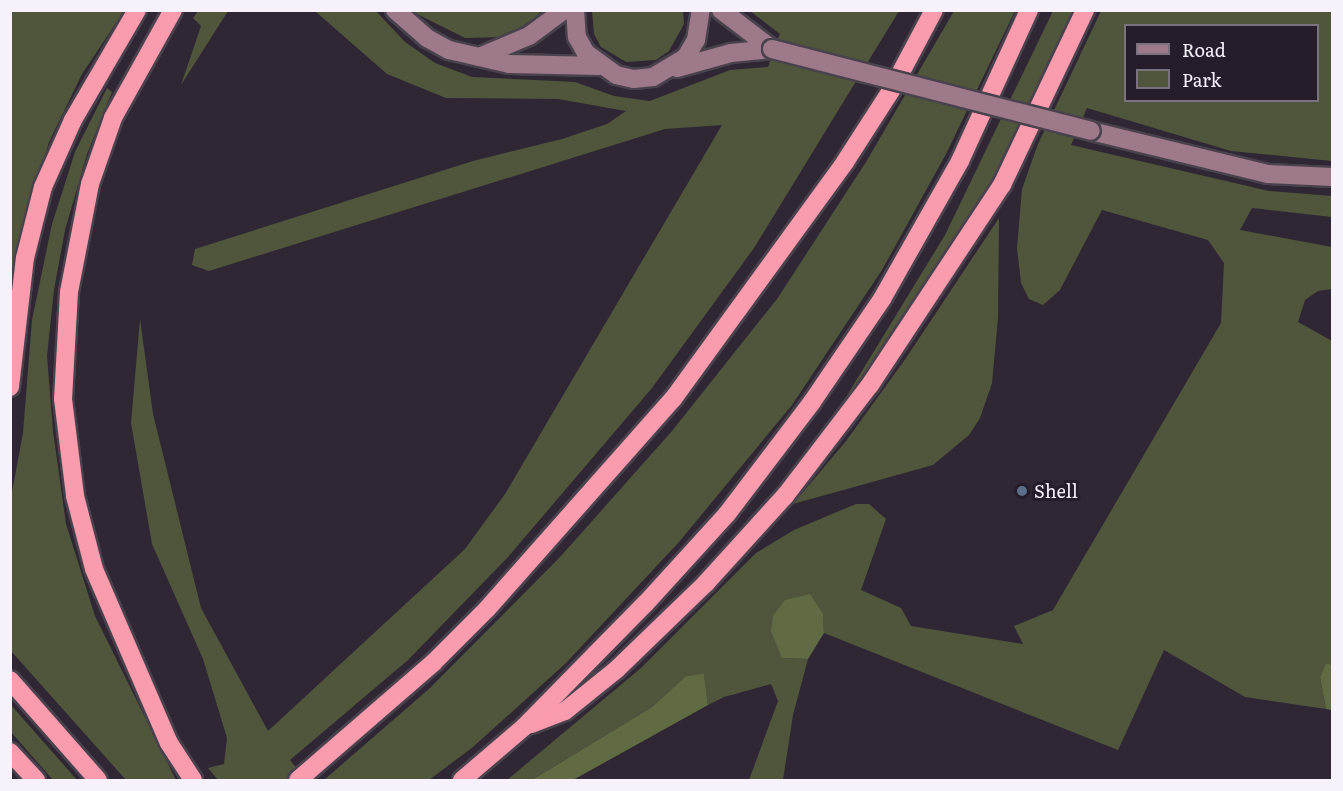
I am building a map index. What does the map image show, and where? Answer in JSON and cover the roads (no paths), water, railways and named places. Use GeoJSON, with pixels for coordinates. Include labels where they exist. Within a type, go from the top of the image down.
{"type":"FeatureCollection","features":[{"type":"Feature","properties":{"kind":"highway"},"geometry":{"type":"LineString","coordinates":[[10,387],[25,258],[43,188],[74,120],[137,10]]}},
{"type":"Feature","properties":{"kind":"highway"},"geometry":{"type":"LineString","coordinates":[[173,10],[114,118],[90,184],[69,292],[63,399],[75,496],[94,569],[169,743],[193,780]]}},
{"type":"Feature","properties":{"kind":"highway"},"geometry":{"type":"LineString","coordinates":[[303,777],[487,609],[673,399],[845,162],[892,89],[934,10]]}},
{"type":"Feature","properties":{"kind":"highway"},"geometry":{"type":"LineString","coordinates":[[462,780],[524,727],[727,514],[812,402],[882,299],[954,171],[1029,10]]}},
{"type":"Feature","properties":{"kind":"highway"},"geometry":{"type":"LineString","coordinates":[[524,727],[565,711],[617,669],[706,583],[792,487],[870,385],[1002,185],[1085,10]]}},
{"type":"Feature","properties":{"kind":"highway"},"geometry":{"type":"LineString","coordinates":[[10,680],[98,780]]}},
{"type":"Feature","properties":{"kind":"highway"},"geometry":{"type":"LineString","coordinates":[[10,752],[36,780]]}},
{"type":"Feature","properties":{"kind":"street"},"geometry":{"type":"LineString","coordinates":[[395,10],[427,38],[449,50],[479,57],[541,67],[599,66],[634,79],[653,77],[731,53],[772,49],[1268,174],[1332,177]]}},
{"type":"Feature","properties":{"kind":"street"},"geometry":{"type":"LineString","coordinates":[[479,57],[529,36],[564,10]]}},
{"type":"Feature","properties":{"kind":"street"},"geometry":{"type":"LineString","coordinates":[[575,10],[577,37],[599,66]]}},
{"type":"Feature","properties":{"kind":"street"},"geometry":{"type":"LineString","coordinates":[[670,70],[686,57],[696,40],[700,10]]}},
{"type":"Feature","properties":{"kind":"street"},"geometry":{"type":"LineString","coordinates":[[721,10],[772,49]]}},
{"type":"Feature","properties":{"kind":"place","name":"Shell"},"geometry":{"type":"Point","coordinates":[1022,491]}}]}
